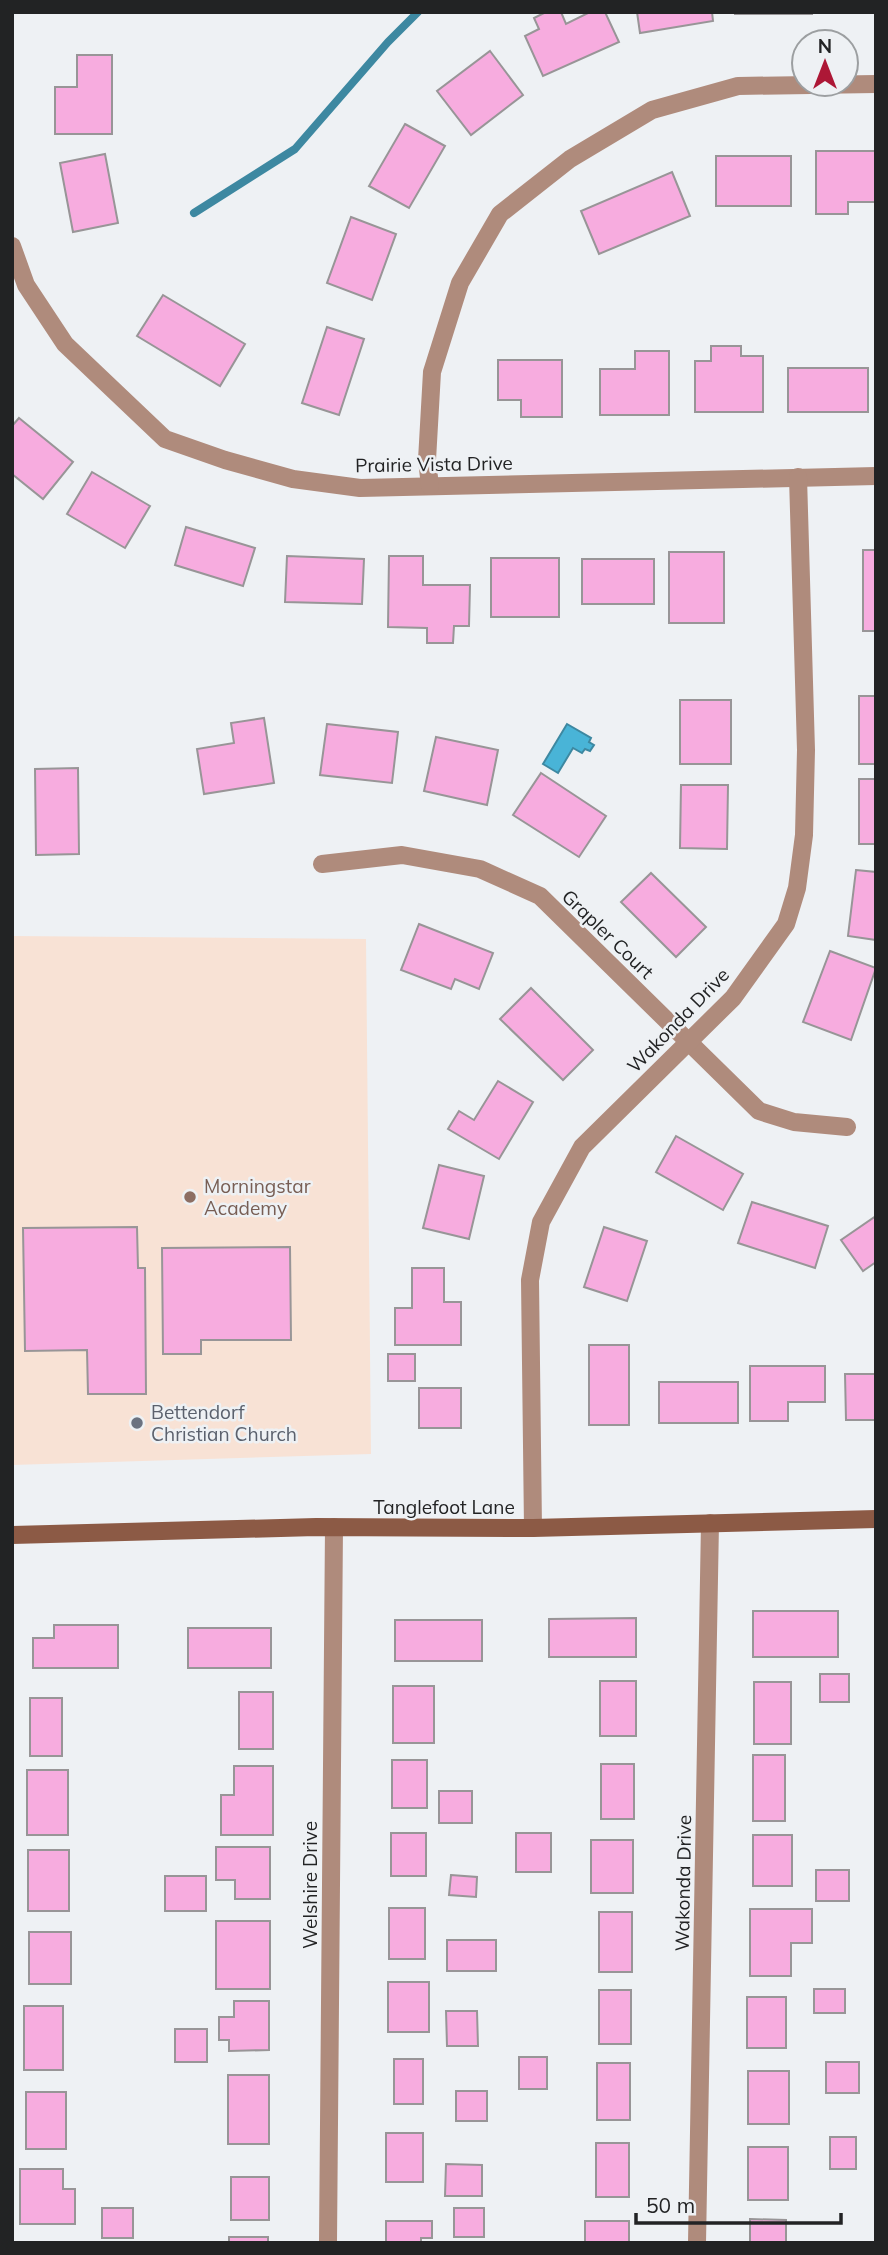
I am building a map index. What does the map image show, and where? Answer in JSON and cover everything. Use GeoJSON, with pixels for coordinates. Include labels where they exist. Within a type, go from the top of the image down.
{"type":"FeatureCollection","features":[{"type":"Feature","properties":{"kind":"main road","name":"Tanglefoot Lane"},"geometry":{"type":"LineString","coordinates":[[12,1535],[334,1527],[533,1528],[876,1519]]}},
{"type":"Feature","properties":{"kind":"street"},"geometry":{"type":"LineString","coordinates":[[430,486],[427,460],[432,372],[460,284],[500,214],[570,159],[652,110],[738,86],[876,84]]}},
{"type":"Feature","properties":{"kind":"street","name":"Prairie Vista Drive"},"geometry":{"type":"LineString","coordinates":[[12,246],[26,285],[65,344],[165,439],[225,460],[293,479],[360,488],[876,476]]}},
{"type":"Feature","properties":{"kind":"street","name":"Wakonda Drive"},"geometry":{"type":"LineString","coordinates":[[533,1528],[530,1280],[541,1222],[582,1147],[733,998],[786,924],[797,888],[804,835],[806,750],[798,477]]}},
{"type":"Feature","properties":{"kind":"street","name":"Grapler Court"},"geometry":{"type":"LineString","coordinates":[[322,864],[402,855],[480,869],[540,896],[759,1111],[794,1122],[847,1127]]}},
{"type":"Feature","properties":{"kind":"street","name":"Wakonda Drive"},"geometry":{"type":"LineString","coordinates":[[697,2243],[710,1523]]}},
{"type":"Feature","properties":{"kind":"street","name":"Welshire Drive"},"geometry":{"type":"LineString","coordinates":[[328,2243],[334,1527]]}},
{"type":"Feature","properties":{"kind":"shaded area","name":"Morningstar Academy"},"geometry":{"type":"Polygon","coordinates":[[[12,936],[366,939],[371,1454],[12,1465],[12,936]]]}},
{"type":"Feature","properties":{"kind":"water"},"geometry":{"type":"Polygon","coordinates":[[[567,724],[591,738],[589,742],[594,745],[590,751],[585,749],[582,753],[573,748],[558,773],[543,764],[567,724]]]}},
{"type":"Feature","properties":{"kind":"building"},"geometry":{"type":"Polygon","coordinates":[[[546,12],[561,12],[566,24],[590,12],[605,12],[619,42],[543,76],[525,36],[539,29],[534,18],[546,12]]]}},
{"type":"Feature","properties":{"kind":"building"},"geometry":{"type":"Polygon","coordinates":[[[637,12],[712,12],[713,21],[640,33],[637,12]]]}},
{"type":"Feature","properties":{"kind":"building"},"geometry":{"type":"Polygon","coordinates":[[[812,12],[812,14],[735,14],[812,12]]]}},
{"type":"Feature","properties":{"kind":"building"},"geometry":{"type":"Polygon","coordinates":[[[490,51],[523,95],[471,135],[437,91],[490,51]]]}},
{"type":"Feature","properties":{"kind":"building"},"geometry":{"type":"Polygon","coordinates":[[[77,55],[112,55],[112,134],[55,134],[55,87],[77,87],[77,55]]]}},
{"type":"Feature","properties":{"kind":"building"},"geometry":{"type":"Polygon","coordinates":[[[405,124],[445,146],[409,208],[369,186],[405,124]]]}},
{"type":"Feature","properties":{"kind":"building"},"geometry":{"type":"Polygon","coordinates":[[[816,151],[876,151],[876,202],[848,202],[848,214],[816,214],[816,151]]]}},
{"type":"Feature","properties":{"kind":"building"},"geometry":{"type":"Polygon","coordinates":[[[105,154],[118,223],[73,232],[60,163],[105,154]]]}},
{"type":"Feature","properties":{"kind":"building"},"geometry":{"type":"Polygon","coordinates":[[[716,156],[791,156],[791,206],[716,206],[716,156]]]}},
{"type":"Feature","properties":{"kind":"building"},"geometry":{"type":"Polygon","coordinates":[[[672,172],[690,216],[599,254],[581,211],[672,172]]]}},
{"type":"Feature","properties":{"kind":"building"},"geometry":{"type":"Polygon","coordinates":[[[351,217],[396,234],[372,300],[327,283],[351,217]]]}},
{"type":"Feature","properties":{"kind":"building"},"geometry":{"type":"Polygon","coordinates":[[[163,295],[245,344],[220,386],[137,336],[163,295]]]}},
{"type":"Feature","properties":{"kind":"building"},"geometry":{"type":"Polygon","coordinates":[[[327,327],[364,339],[339,415],[302,403],[327,327]]]}},
{"type":"Feature","properties":{"kind":"building"},"geometry":{"type":"Polygon","coordinates":[[[711,346],[741,346],[741,356],[763,356],[763,412],[695,412],[695,361],[711,361],[711,346]]]}},
{"type":"Feature","properties":{"kind":"building"},"geometry":{"type":"Polygon","coordinates":[[[635,351],[669,351],[669,415],[600,415],[600,369],[635,369],[635,351]]]}},
{"type":"Feature","properties":{"kind":"building"},"geometry":{"type":"Polygon","coordinates":[[[498,360],[562,360],[562,417],[521,417],[521,400],[498,400],[498,360]]]}},
{"type":"Feature","properties":{"kind":"building"},"geometry":{"type":"Polygon","coordinates":[[[788,368],[868,368],[868,412],[788,412],[788,368]]]}},
{"type":"Feature","properties":{"kind":"building"},"geometry":{"type":"Polygon","coordinates":[[[19,418],[73,462],[43,499],[12,474],[12,426],[19,418]]]}},
{"type":"Feature","properties":{"kind":"building"},"geometry":{"type":"Polygon","coordinates":[[[92,472],[150,506],[125,548],[67,514],[92,472]]]}},
{"type":"Feature","properties":{"kind":"building"},"geometry":{"type":"Polygon","coordinates":[[[186,527],[255,548],[243,586],[175,565],[186,527]]]}},
{"type":"Feature","properties":{"kind":"building"},"geometry":{"type":"Polygon","coordinates":[[[863,550],[876,550],[876,631],[863,631],[863,550]]]}},
{"type":"Feature","properties":{"kind":"building"},"geometry":{"type":"Polygon","coordinates":[[[669,552],[724,552],[724,623],[669,623],[669,552]]]}},
{"type":"Feature","properties":{"kind":"building"},"geometry":{"type":"Polygon","coordinates":[[[287,556],[364,559],[362,604],[285,602],[287,556]]]}},
{"type":"Feature","properties":{"kind":"building"},"geometry":{"type":"Polygon","coordinates":[[[389,556],[423,556],[423,585],[470,585],[469,626],[454,626],[453,643],[427,643],[427,628],[388,627],[389,556]]]}},
{"type":"Feature","properties":{"kind":"building"},"geometry":{"type":"Polygon","coordinates":[[[491,558],[559,558],[559,617],[491,617],[491,558]]]}},
{"type":"Feature","properties":{"kind":"building"},"geometry":{"type":"Polygon","coordinates":[[[582,559],[654,559],[654,604],[582,604],[582,559]]]}},
{"type":"Feature","properties":{"kind":"building"},"geometry":{"type":"Polygon","coordinates":[[[859,696],[876,696],[876,764],[859,764],[859,696]]]}},
{"type":"Feature","properties":{"kind":"building"},"geometry":{"type":"Polygon","coordinates":[[[680,700],[731,700],[731,764],[680,764],[680,700]]]}},
{"type":"Feature","properties":{"kind":"building"},"geometry":{"type":"Polygon","coordinates":[[[264,718],[274,783],[204,794],[197,749],[234,743],[231,723],[264,718]]]}},
{"type":"Feature","properties":{"kind":"building"},"geometry":{"type":"Polygon","coordinates":[[[327,724],[398,732],[392,783],[320,775],[327,724]]]}},
{"type":"Feature","properties":{"kind":"building"},"geometry":{"type":"Polygon","coordinates":[[[436,737],[498,750],[487,805],[424,791],[436,737]]]}},
{"type":"Feature","properties":{"kind":"building"},"geometry":{"type":"Polygon","coordinates":[[[78,768],[79,854],[36,855],[35,769],[78,768]]]}},
{"type":"Feature","properties":{"kind":"building"},"geometry":{"type":"Polygon","coordinates":[[[541,773],[606,816],[579,857],[513,815],[541,773]]]}},
{"type":"Feature","properties":{"kind":"building"},"geometry":{"type":"Polygon","coordinates":[[[859,779],[876,779],[876,844],[859,844],[859,779]]]}},
{"type":"Feature","properties":{"kind":"building"},"geometry":{"type":"Polygon","coordinates":[[[681,785],[728,785],[727,849],[680,848],[681,785]]]}},
{"type":"Feature","properties":{"kind":"building"},"geometry":{"type":"Polygon","coordinates":[[[856,870],[876,872],[876,940],[848,936],[856,870]]]}},
{"type":"Feature","properties":{"kind":"building"},"geometry":{"type":"Polygon","coordinates":[[[651,873],[706,927],[676,957],[621,902],[651,873]]]}},
{"type":"Feature","properties":{"kind":"building"},"geometry":{"type":"Polygon","coordinates":[[[419,924],[493,953],[479,989],[455,979],[451,989],[401,970],[419,924]]]}},
{"type":"Feature","properties":{"kind":"building"},"geometry":{"type":"Polygon","coordinates":[[[830,951],[876,968],[851,1040],[803,1022],[830,951]]]}},
{"type":"Feature","properties":{"kind":"building"},"geometry":{"type":"Polygon","coordinates":[[[531,988],[593,1050],[563,1080],[500,1019],[531,988]]]}},
{"type":"Feature","properties":{"kind":"building"},"geometry":{"type":"Polygon","coordinates":[[[498,1081],[533,1102],[499,1159],[448,1129],[459,1111],[474,1120],[498,1081]]]}},
{"type":"Feature","properties":{"kind":"building"},"geometry":{"type":"Polygon","coordinates":[[[676,1136],[743,1174],[723,1210],[656,1172],[676,1136]]]}},
{"type":"Feature","properties":{"kind":"building"},"geometry":{"type":"Polygon","coordinates":[[[439,1165],[484,1176],[469,1239],[423,1228],[439,1165]]]}},
{"type":"Feature","properties":{"kind":"building"},"geometry":{"type":"Polygon","coordinates":[[[752,1202],[828,1226],[815,1268],[738,1243],[752,1202]]]}},
{"type":"Feature","properties":{"kind":"building"},"geometry":{"type":"Polygon","coordinates":[[[876,1216],[876,1262],[863,1271],[841,1240],[876,1216]]]}},
{"type":"Feature","properties":{"kind":"building"},"geometry":{"type":"Polygon","coordinates":[[[137,1227],[138,1268],[145,1268],[146,1394],[88,1394],[87,1350],[25,1351],[23,1228],[137,1227]]]}},
{"type":"Feature","properties":{"kind":"building"},"geometry":{"type":"Polygon","coordinates":[[[604,1227],[647,1241],[627,1301],[584,1287],[604,1227]]]}},
{"type":"Feature","properties":{"kind":"building"},"geometry":{"type":"Polygon","coordinates":[[[290,1247],[291,1340],[201,1340],[201,1354],[163,1354],[162,1248],[290,1247]]]}},
{"type":"Feature","properties":{"kind":"building"},"geometry":{"type":"Polygon","coordinates":[[[412,1268],[444,1268],[444,1302],[461,1302],[461,1345],[395,1345],[395,1308],[412,1308],[412,1268]]]}},
{"type":"Feature","properties":{"kind":"building"},"geometry":{"type":"Polygon","coordinates":[[[589,1345],[629,1345],[629,1425],[589,1425],[589,1345]]]}},
{"type":"Feature","properties":{"kind":"building"},"geometry":{"type":"Polygon","coordinates":[[[388,1354],[415,1354],[415,1381],[388,1381],[388,1354]]]}},
{"type":"Feature","properties":{"kind":"building"},"geometry":{"type":"Polygon","coordinates":[[[750,1366],[825,1366],[825,1402],[788,1402],[788,1421],[750,1421],[750,1366]]]}},
{"type":"Feature","properties":{"kind":"building"},"geometry":{"type":"Polygon","coordinates":[[[845,1374],[876,1374],[876,1420],[846,1420],[845,1374]]]}},
{"type":"Feature","properties":{"kind":"building"},"geometry":{"type":"Polygon","coordinates":[[[659,1382],[738,1382],[738,1423],[659,1423],[659,1382]]]}},
{"type":"Feature","properties":{"kind":"building"},"geometry":{"type":"Polygon","coordinates":[[[419,1388],[461,1388],[461,1428],[419,1428],[419,1388]]]}},
{"type":"Feature","properties":{"kind":"building"},"geometry":{"type":"Polygon","coordinates":[[[753,1611],[838,1611],[838,1657],[753,1657],[753,1611]]]}},
{"type":"Feature","properties":{"kind":"building"},"geometry":{"type":"Polygon","coordinates":[[[636,1618],[636,1657],[549,1657],[549,1619],[636,1618]]]}},
{"type":"Feature","properties":{"kind":"building"},"geometry":{"type":"Polygon","coordinates":[[[395,1620],[482,1620],[482,1661],[395,1661],[395,1620]]]}},
{"type":"Feature","properties":{"kind":"building"},"geometry":{"type":"Polygon","coordinates":[[[54,1625],[118,1625],[118,1668],[33,1668],[33,1638],[54,1638],[54,1625]]]}},
{"type":"Feature","properties":{"kind":"building"},"geometry":{"type":"Polygon","coordinates":[[[188,1628],[271,1628],[271,1668],[188,1668],[188,1628]]]}},
{"type":"Feature","properties":{"kind":"building"},"geometry":{"type":"Polygon","coordinates":[[[820,1674],[849,1674],[849,1702],[820,1702],[820,1674]]]}},
{"type":"Feature","properties":{"kind":"building"},"geometry":{"type":"Polygon","coordinates":[[[600,1681],[636,1681],[636,1736],[600,1736],[600,1681]]]}},
{"type":"Feature","properties":{"kind":"building"},"geometry":{"type":"Polygon","coordinates":[[[754,1682],[791,1682],[791,1744],[754,1744],[754,1682]]]}},
{"type":"Feature","properties":{"kind":"building"},"geometry":{"type":"Polygon","coordinates":[[[393,1686],[434,1686],[434,1743],[393,1743],[393,1686]]]}},
{"type":"Feature","properties":{"kind":"building"},"geometry":{"type":"Polygon","coordinates":[[[239,1692],[273,1692],[273,1749],[239,1749],[239,1692]]]}},
{"type":"Feature","properties":{"kind":"building"},"geometry":{"type":"Polygon","coordinates":[[[30,1698],[62,1698],[62,1756],[30,1756],[30,1698]]]}},
{"type":"Feature","properties":{"kind":"building"},"geometry":{"type":"Polygon","coordinates":[[[753,1755],[785,1755],[785,1821],[753,1821],[753,1755]]]}},
{"type":"Feature","properties":{"kind":"building"},"geometry":{"type":"Polygon","coordinates":[[[392,1760],[427,1760],[427,1808],[392,1808],[392,1760]]]}},
{"type":"Feature","properties":{"kind":"building"},"geometry":{"type":"Polygon","coordinates":[[[601,1764],[634,1764],[634,1819],[601,1819],[601,1764]]]}},
{"type":"Feature","properties":{"kind":"building"},"geometry":{"type":"Polygon","coordinates":[[[234,1766],[273,1766],[273,1835],[221,1835],[221,1795],[234,1795],[234,1766]]]}},
{"type":"Feature","properties":{"kind":"building"},"geometry":{"type":"Polygon","coordinates":[[[27,1770],[68,1770],[68,1835],[27,1835],[27,1770]]]}},
{"type":"Feature","properties":{"kind":"building"},"geometry":{"type":"Polygon","coordinates":[[[439,1791],[472,1791],[472,1823],[439,1823],[439,1791]]]}},
{"type":"Feature","properties":{"kind":"building"},"geometry":{"type":"Polygon","coordinates":[[[391,1833],[426,1833],[426,1876],[391,1876],[391,1833]]]}},
{"type":"Feature","properties":{"kind":"building"},"geometry":{"type":"Polygon","coordinates":[[[516,1833],[551,1833],[551,1872],[516,1872],[516,1833]]]}},
{"type":"Feature","properties":{"kind":"building"},"geometry":{"type":"Polygon","coordinates":[[[753,1835],[792,1835],[792,1886],[753,1886],[753,1835]]]}},
{"type":"Feature","properties":{"kind":"building"},"geometry":{"type":"Polygon","coordinates":[[[591,1840],[633,1840],[633,1893],[591,1893],[591,1840]]]}},
{"type":"Feature","properties":{"kind":"building"},"geometry":{"type":"Polygon","coordinates":[[[216,1847],[270,1847],[270,1899],[235,1899],[235,1880],[216,1880],[216,1847]]]}},
{"type":"Feature","properties":{"kind":"building"},"geometry":{"type":"Polygon","coordinates":[[[28,1850],[69,1850],[69,1911],[28,1911],[28,1850]]]}},
{"type":"Feature","properties":{"kind":"building"},"geometry":{"type":"Polygon","coordinates":[[[816,1870],[849,1870],[849,1901],[816,1901],[816,1870]]]}},
{"type":"Feature","properties":{"kind":"building"},"geometry":{"type":"Polygon","coordinates":[[[451,1875],[477,1877],[476,1897],[449,1895],[451,1875]]]}},
{"type":"Feature","properties":{"kind":"building"},"geometry":{"type":"Polygon","coordinates":[[[165,1876],[206,1876],[206,1911],[165,1911],[165,1876]]]}},
{"type":"Feature","properties":{"kind":"building"},"geometry":{"type":"Polygon","coordinates":[[[389,1908],[425,1908],[425,1959],[389,1959],[389,1908]]]}},
{"type":"Feature","properties":{"kind":"building"},"geometry":{"type":"Polygon","coordinates":[[[750,1909],[812,1909],[812,1943],[791,1943],[791,1976],[750,1976],[750,1909]]]}},
{"type":"Feature","properties":{"kind":"building"},"geometry":{"type":"Polygon","coordinates":[[[599,1912],[632,1912],[632,1972],[599,1972],[599,1912]]]}},
{"type":"Feature","properties":{"kind":"building"},"geometry":{"type":"Polygon","coordinates":[[[216,1921],[270,1921],[270,1989],[216,1989],[216,1921]]]}},
{"type":"Feature","properties":{"kind":"building"},"geometry":{"type":"Polygon","coordinates":[[[29,1932],[71,1932],[71,1984],[29,1984],[29,1932]]]}},
{"type":"Feature","properties":{"kind":"building"},"geometry":{"type":"Polygon","coordinates":[[[447,1940],[496,1940],[496,1971],[447,1971],[447,1940]]]}},
{"type":"Feature","properties":{"kind":"building"},"geometry":{"type":"Polygon","coordinates":[[[388,1982],[429,1982],[429,2032],[388,2032],[388,1982]]]}},
{"type":"Feature","properties":{"kind":"building"},"geometry":{"type":"Polygon","coordinates":[[[814,1989],[845,1989],[845,2013],[814,2013],[814,1989]]]}},
{"type":"Feature","properties":{"kind":"building"},"geometry":{"type":"Polygon","coordinates":[[[599,1990],[631,1990],[631,2044],[599,2044],[599,1990]]]}},
{"type":"Feature","properties":{"kind":"building"},"geometry":{"type":"Polygon","coordinates":[[[747,1997],[786,1997],[786,2048],[747,2048],[747,1997]]]}},
{"type":"Feature","properties":{"kind":"building"},"geometry":{"type":"Polygon","coordinates":[[[234,2001],[269,2001],[269,2050],[229,2051],[229,2040],[219,2040],[219,2017],[234,2017],[234,2001]]]}},
{"type":"Feature","properties":{"kind":"building"},"geometry":{"type":"Polygon","coordinates":[[[24,2006],[63,2006],[63,2070],[24,2070],[24,2006]]]}},
{"type":"Feature","properties":{"kind":"building"},"geometry":{"type":"Polygon","coordinates":[[[446,2011],[477,2011],[478,2046],[447,2046],[446,2011]]]}},
{"type":"Feature","properties":{"kind":"building"},"geometry":{"type":"Polygon","coordinates":[[[175,2029],[207,2029],[207,2062],[175,2062],[175,2029]]]}},
{"type":"Feature","properties":{"kind":"building"},"geometry":{"type":"Polygon","coordinates":[[[519,2057],[547,2057],[547,2089],[519,2089],[519,2057]]]}},
{"type":"Feature","properties":{"kind":"building"},"geometry":{"type":"Polygon","coordinates":[[[394,2059],[423,2059],[423,2104],[394,2104],[394,2059]]]}},
{"type":"Feature","properties":{"kind":"building"},"geometry":{"type":"Polygon","coordinates":[[[826,2062],[859,2062],[859,2093],[826,2093],[826,2062]]]}},
{"type":"Feature","properties":{"kind":"building"},"geometry":{"type":"Polygon","coordinates":[[[597,2063],[630,2063],[630,2120],[597,2120],[597,2063]]]}},
{"type":"Feature","properties":{"kind":"building"},"geometry":{"type":"Polygon","coordinates":[[[748,2071],[789,2071],[789,2124],[748,2124],[748,2071]]]}},
{"type":"Feature","properties":{"kind":"building"},"geometry":{"type":"Polygon","coordinates":[[[228,2075],[269,2075],[269,2144],[228,2144],[228,2075]]]}},
{"type":"Feature","properties":{"kind":"building"},"geometry":{"type":"Polygon","coordinates":[[[456,2091],[487,2091],[487,2121],[456,2121],[456,2091]]]}},
{"type":"Feature","properties":{"kind":"building"},"geometry":{"type":"Polygon","coordinates":[[[26,2092],[66,2092],[66,2149],[26,2149],[26,2092]]]}},
{"type":"Feature","properties":{"kind":"building"},"geometry":{"type":"Polygon","coordinates":[[[386,2133],[423,2133],[423,2182],[386,2182],[386,2133]]]}},
{"type":"Feature","properties":{"kind":"building"},"geometry":{"type":"Polygon","coordinates":[[[830,2137],[856,2137],[856,2169],[830,2169],[830,2137]]]}},
{"type":"Feature","properties":{"kind":"building"},"geometry":{"type":"Polygon","coordinates":[[[596,2143],[629,2143],[629,2197],[596,2197],[596,2143]]]}},
{"type":"Feature","properties":{"kind":"building"},"geometry":{"type":"Polygon","coordinates":[[[748,2147],[788,2147],[788,2200],[748,2200],[748,2147]]]}},
{"type":"Feature","properties":{"kind":"building"},"geometry":{"type":"Polygon","coordinates":[[[446,2164],[482,2165],[482,2196],[445,2196],[446,2164]]]}},
{"type":"Feature","properties":{"kind":"building"},"geometry":{"type":"Polygon","coordinates":[[[20,2169],[63,2169],[63,2189],[75,2189],[75,2224],[20,2224],[20,2169]]]}},
{"type":"Feature","properties":{"kind":"building"},"geometry":{"type":"Polygon","coordinates":[[[231,2177],[269,2177],[269,2220],[231,2220],[231,2177]]]}},
{"type":"Feature","properties":{"kind":"building"},"geometry":{"type":"Polygon","coordinates":[[[102,2208],[133,2208],[133,2238],[102,2238],[102,2208]]]}},
{"type":"Feature","properties":{"kind":"building"},"geometry":{"type":"Polygon","coordinates":[[[454,2208],[484,2208],[484,2237],[454,2237],[454,2208]]]}},
{"type":"Feature","properties":{"kind":"building"},"geometry":{"type":"Polygon","coordinates":[[[750,2219],[786,2220],[786,2243],[750,2243],[750,2219]]]}},
{"type":"Feature","properties":{"kind":"building"},"geometry":{"type":"Polygon","coordinates":[[[386,2221],[432,2221],[432,2238],[421,2238],[421,2243],[386,2243],[386,2221]]]}},
{"type":"Feature","properties":{"kind":"building"},"geometry":{"type":"Polygon","coordinates":[[[585,2221],[629,2221],[629,2243],[585,2243],[585,2221]]]}},
{"type":"Feature","properties":{"kind":"building"},"geometry":{"type":"Polygon","coordinates":[[[229,2237],[268,2237],[268,2243],[229,2243],[229,2237]]]}},
{"type":"Feature","properties":{"kind":"waterway"},"geometry":{"type":"LineString","coordinates":[[194,213],[295,149],[388,42],[418,12]]}},
{"type":"Feature","properties":{"kind":"place","name":"Morningstar Academy"},"geometry":{"type":"Point","coordinates":[190,1197]}},
{"type":"Feature","properties":{"kind":"place","name":"Bettendorf Christian Church"},"geometry":{"type":"Point","coordinates":[137,1423]}}]}
